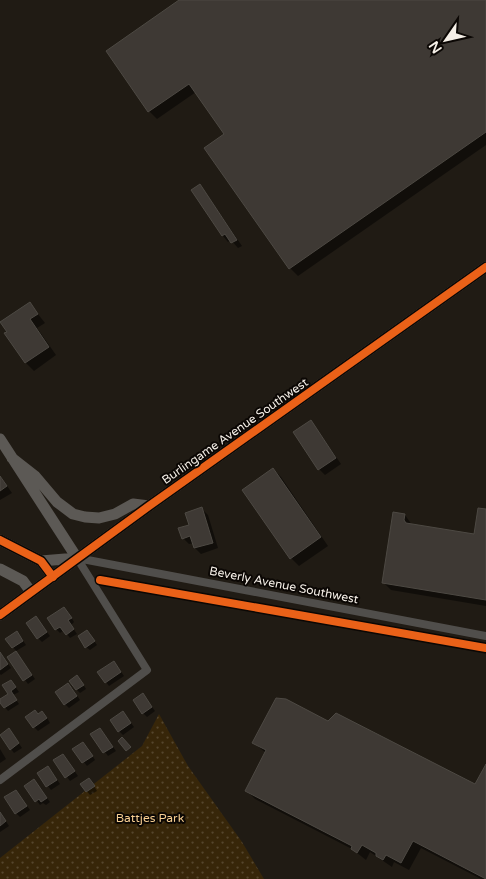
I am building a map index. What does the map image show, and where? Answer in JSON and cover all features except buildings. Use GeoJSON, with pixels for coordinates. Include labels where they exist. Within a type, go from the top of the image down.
{"type":"FeatureCollection","features":[{"type":"Feature","properties":{"kind":"street","name":"Burlingame Avenue Southwest"},"geometry":{"type":"LineString","coordinates":[[0,615],[148,506],[486,267]]}},
{"type":"Feature","properties":{"kind":"street"},"geometry":{"type":"LineString","coordinates":[[0,439],[147,670],[0,780]]}},
{"type":"Feature","properties":{"kind":"street"},"geometry":{"type":"LineString","coordinates":[[12,458],[34,476],[57,502],[73,514],[99,518],[115,514],[133,504],[148,506]]}},
{"type":"Feature","properties":{"kind":"street"},"geometry":{"type":"LineString","coordinates":[[0,540],[41,561],[53,577]]}},
{"type":"Feature","properties":{"kind":"street"},"geometry":{"type":"LineString","coordinates":[[41,561],[77,558]]}},
{"type":"Feature","properties":{"kind":"street","name":"Beverly Avenue Southwest"},"geometry":{"type":"LineString","coordinates":[[77,558],[486,636]]}},
{"type":"Feature","properties":{"kind":"street"},"geometry":{"type":"LineString","coordinates":[[0,569],[23,580],[32,592]]}},
{"type":"Feature","properties":{"kind":"green space","name":"Battjes Park"},"geometry":{"type":"Polygon","coordinates":[[[159,714],[188,766],[242,842],[264,879],[0,879],[0,858],[142,746],[159,714]]]}},
{"type":"Feature","properties":{"kind":"cycle path"},"geometry":{"type":"LineString","coordinates":[[0,615],[149,506],[486,267]]}},
{"type":"Feature","properties":{"kind":"cycle path"},"geometry":{"type":"LineString","coordinates":[[0,540],[41,561],[53,577]]}},
{"type":"Feature","properties":{"kind":"cycle path"},"geometry":{"type":"LineString","coordinates":[[100,580],[486,648]]}}]}
